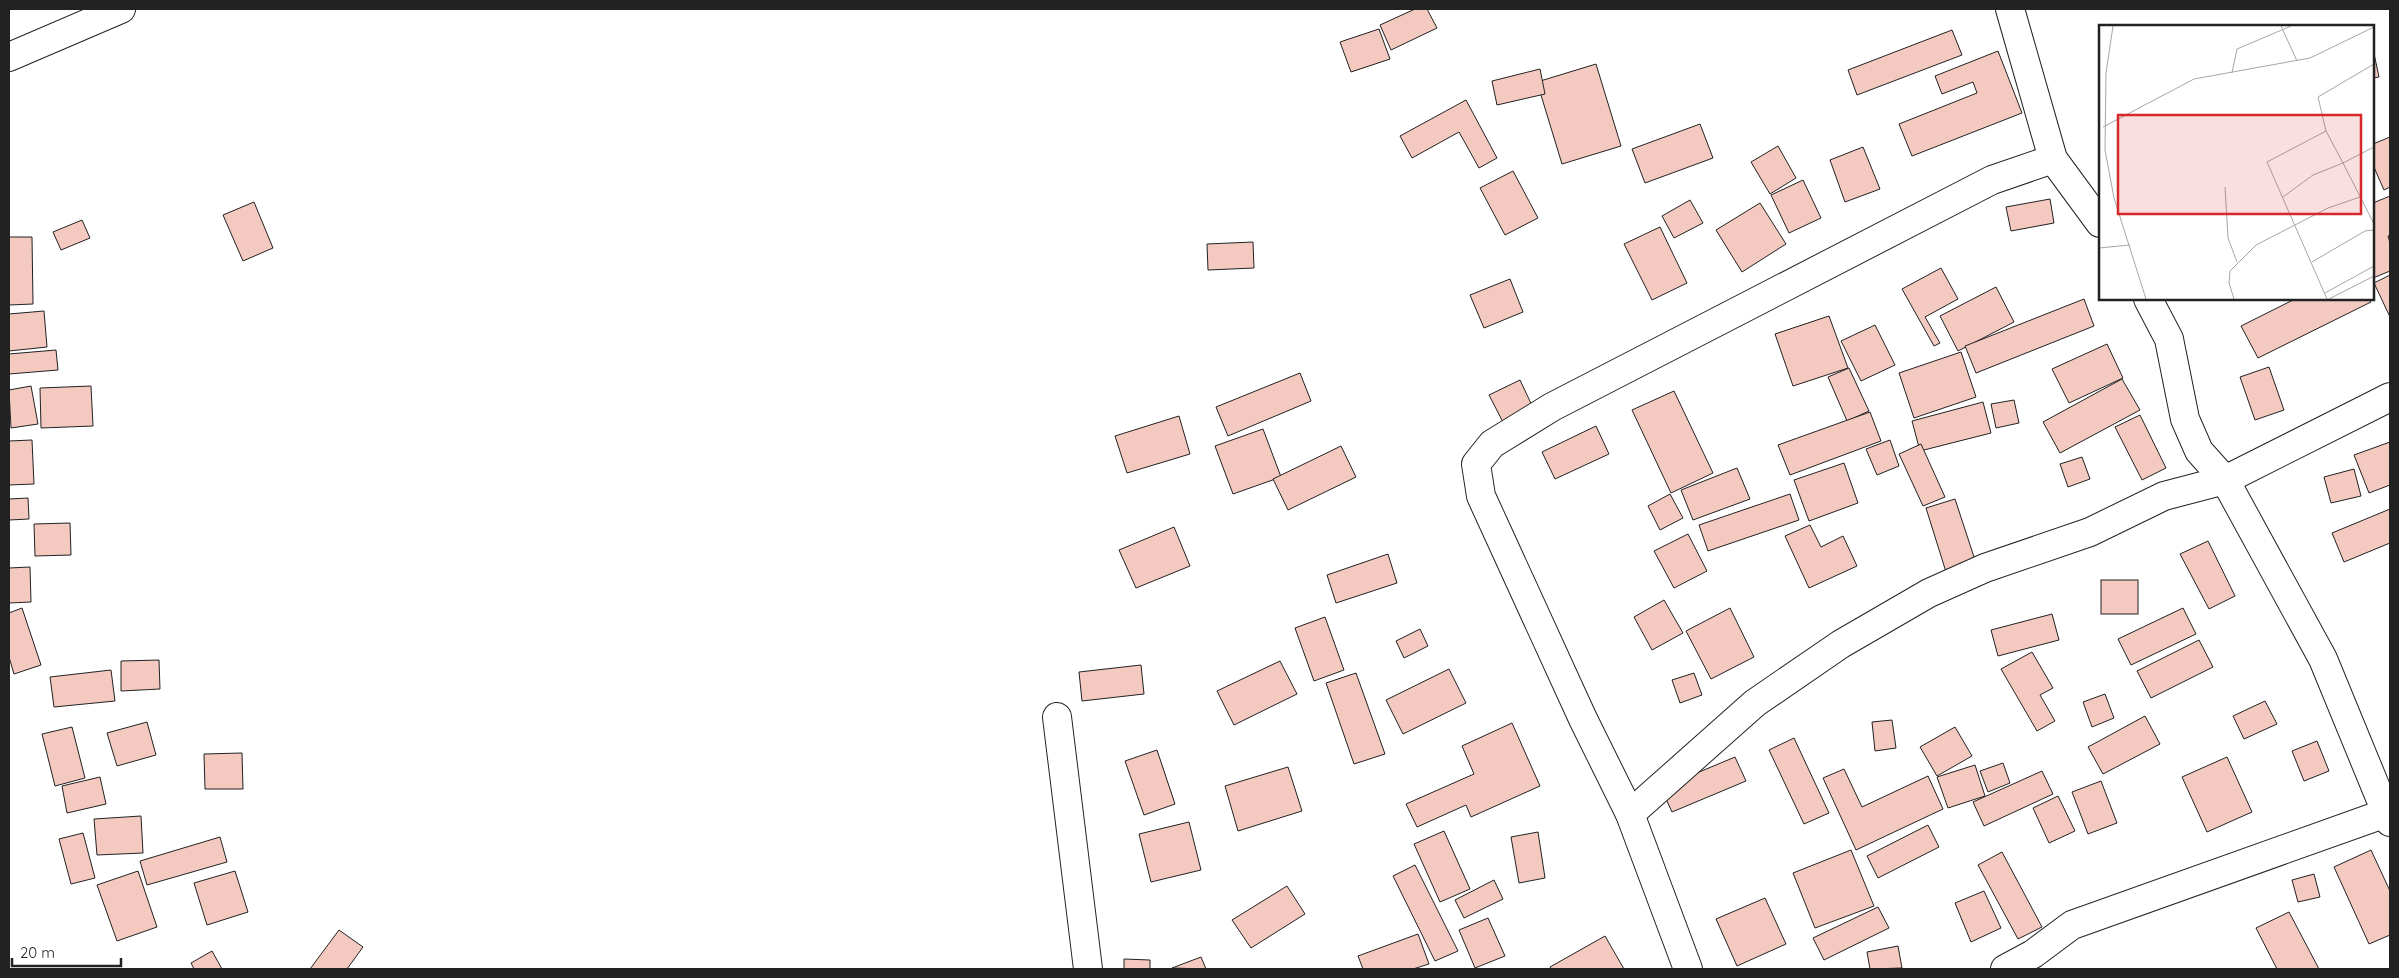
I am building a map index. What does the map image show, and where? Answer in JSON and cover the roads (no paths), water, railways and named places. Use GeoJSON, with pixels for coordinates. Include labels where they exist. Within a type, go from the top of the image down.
{"type":"FeatureCollection","features":[{"type":"Feature","properties":{"kind":"street"},"geometry":{"type":"LineString","coordinates":[[9,57],[121,9]]}},
{"type":"Feature","properties":{"kind":"street"},"geometry":{"type":"LineString","coordinates":[[2010,9],[2053,159],[2099,222]]}},
{"type":"Feature","properties":{"kind":"street"},"geometry":{"type":"LineString","coordinates":[[1688,969],[1630,814],[1583,720],[1481,496],[1476,464],[1492,444],[1552,407],[1992,180],[2053,159]]}},
{"type":"Feature","properties":{"kind":"street"},"geometry":{"type":"LineString","coordinates":[[2005,969],[2033,954],[2072,925],[2388,818],[2322,659],[2225,480],[2199,451],[2185,419],[2169,339],[2149,300]]}},
{"type":"Feature","properties":{"kind":"street"},"geometry":{"type":"LineString","coordinates":[[1630,814],[1755,703],[1841,644],[1930,594],[1986,568],[2090,532],[2164,496],[2225,480],[2390,397]]}},
{"type":"Feature","properties":{"kind":"street"},"geometry":{"type":"LineString","coordinates":[[1057,717],[1088,969]]}}]}
